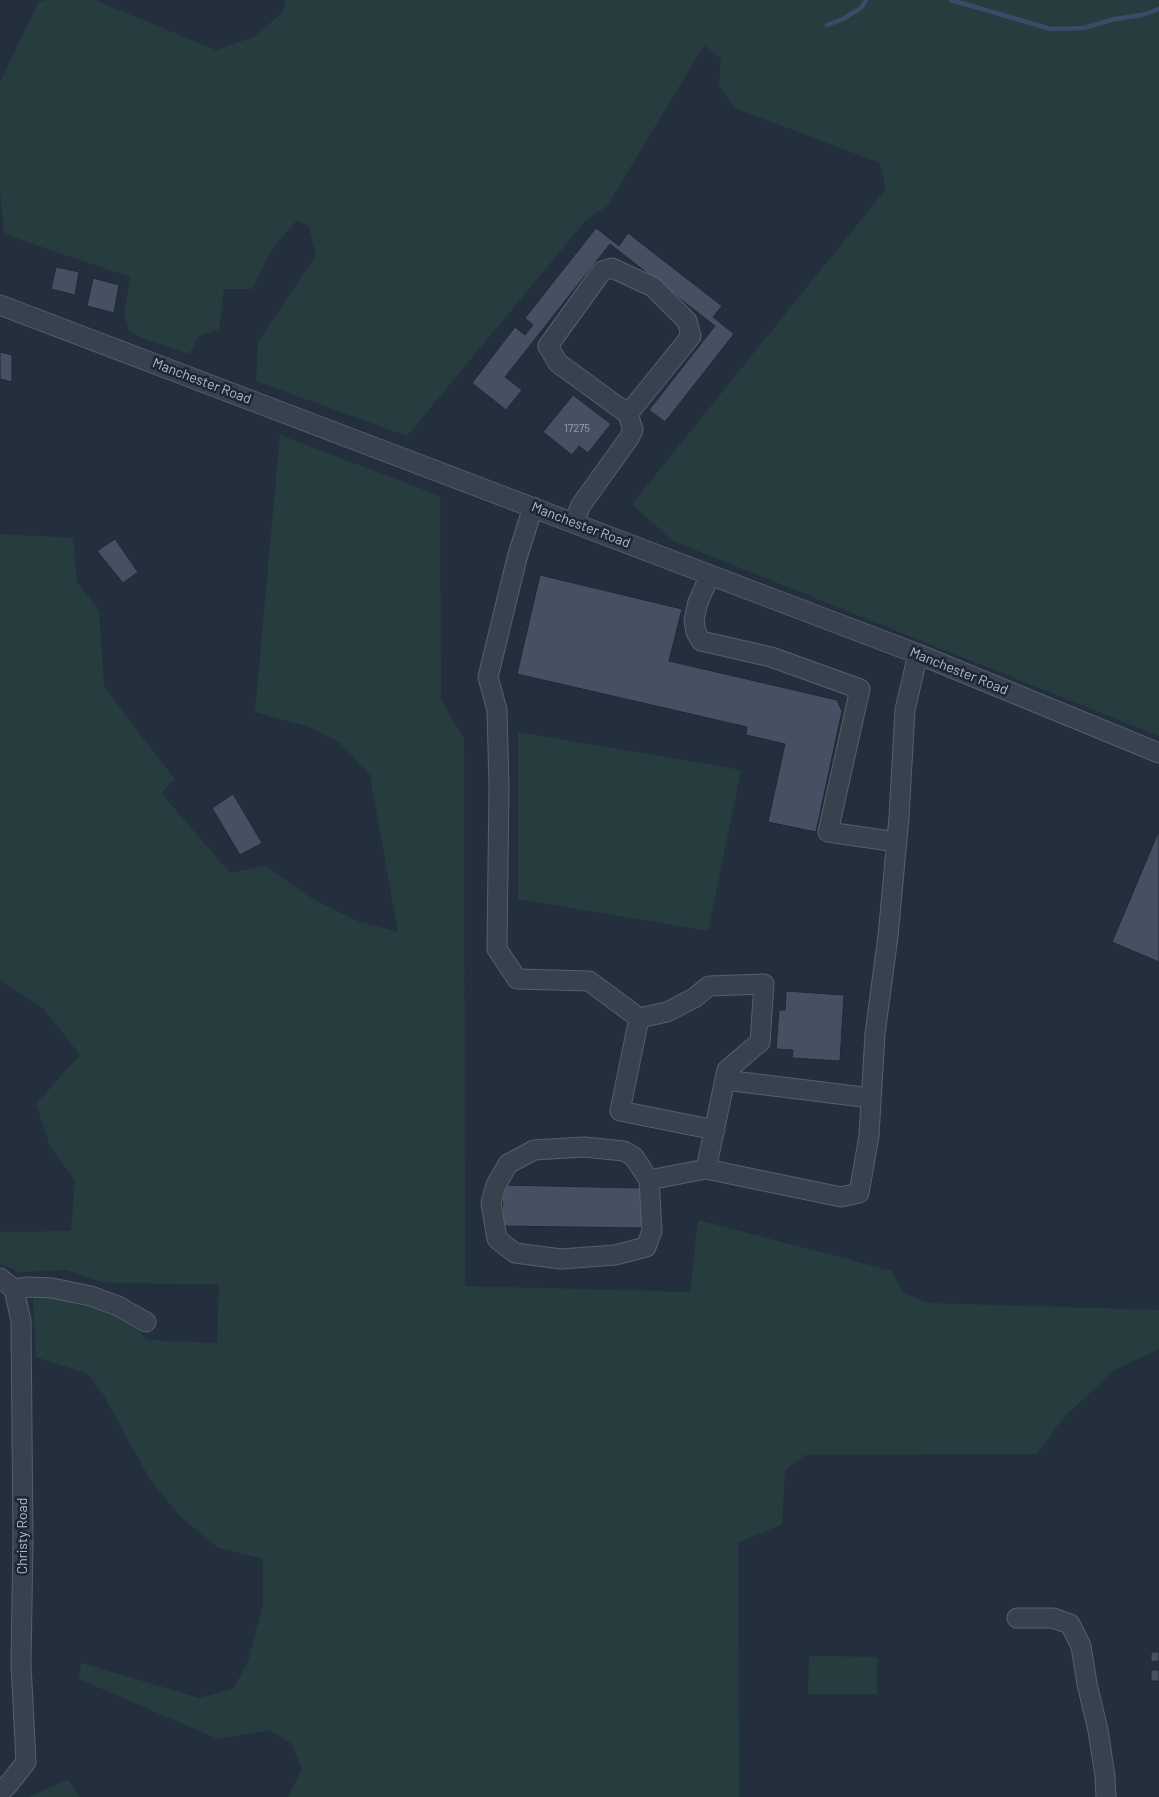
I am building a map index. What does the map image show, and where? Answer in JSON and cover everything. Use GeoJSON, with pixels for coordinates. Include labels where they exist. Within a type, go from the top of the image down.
{"type":"FeatureCollection","features":[{"type":"Feature","properties":{"kind":"street"},"geometry":{"type":"LineString","coordinates":[[574,522],[581,504],[633,430],[628,414],[558,363],[548,346],[602,271],[612,268],[653,286],[687,321],[691,336],[628,414]]}},
{"type":"Feature","properties":{"kind":"street","name":"Manchester Road"},"geometry":{"type":"LineString","coordinates":[[0,305],[918,654],[1159,753]]}},
{"type":"Feature","properties":{"kind":"street"},"geometry":{"type":"LineString","coordinates":[[533,507],[517,558],[488,678],[497,710],[499,776],[497,949],[517,979],[589,981],[639,1018],[667,1012],[694,998],[709,986],[764,984],[760,1042],[727,1070],[706,1169]]}},
{"type":"Feature","properties":{"kind":"street"},"geometry":{"type":"LineString","coordinates":[[710,574],[698,602],[694,620],[696,632],[701,641],[771,657],[860,689],[828,832],[897,842]]}},
{"type":"Feature","properties":{"kind":"street"},"geometry":{"type":"LineString","coordinates":[[649,1180],[706,1169],[841,1198],[859,1193],[869,1136],[875,1034],[888,936],[897,842],[905,710],[918,654]]}},
{"type":"Feature","properties":{"kind":"street"},"geometry":{"type":"LineString","coordinates":[[639,1018],[620,1111],[714,1130]]}},
{"type":"Feature","properties":{"kind":"street"},"geometry":{"type":"LineString","coordinates":[[725,1080],[871,1098]]}},
{"type":"Feature","properties":{"kind":"street"},"geometry":{"type":"LineString","coordinates":[[584,1147],[624,1151],[634,1157],[649,1180],[652,1231],[646,1247],[615,1255],[561,1258],[514,1253],[497,1239],[491,1203],[496,1185],[508,1164],[534,1150],[584,1147]]}},
{"type":"Feature","properties":{"kind":"street"},"geometry":{"type":"LineString","coordinates":[[7,1283],[28,1287],[52,1288],[90,1296],[118,1306],[146,1322]]}},
{"type":"Feature","properties":{"kind":"street","name":"Christy Road"},"geometry":{"type":"LineString","coordinates":[[0,1792],[26,1762],[21,1664],[23,1540],[21,1321],[7,1283]]}},
{"type":"Feature","properties":{"kind":"street"},"geometry":{"type":"LineString","coordinates":[[1017,1618],[1053,1618],[1070,1624],[1081,1646],[1087,1684],[1098,1730],[1106,1797]]}},
{"type":"Feature","properties":{"kind":"green space"},"geometry":{"type":"Polygon","coordinates":[[[47,0],[94,0],[216,50],[254,37],[283,12],[286,0],[1159,0],[1159,736],[673,541],[632,504],[886,189],[880,163],[735,108],[719,85],[721,59],[704,45],[607,206],[586,220],[407,436],[256,381],[258,342],[316,255],[309,227],[297,220],[274,246],[252,289],[224,289],[219,329],[199,336],[189,354],[142,338],[129,330],[124,314],[130,277],[4,234],[0,191],[0,82],[39,2],[47,0]]]}},
{"type":"Feature","properties":{"kind":"green space"},"geometry":{"type":"Polygon","coordinates":[[[280,435],[440,496],[441,700],[464,739],[465,1286],[690,1292],[698,1220],[892,1271],[902,1292],[928,1303],[1159,1310],[1159,1349],[1114,1370],[1062,1419],[1037,1454],[805,1455],[785,1470],[782,1524],[738,1543],[739,1797],[288,1797],[302,1769],[291,1743],[269,1730],[218,1739],[79,1679],[81,1663],[199,1698],[233,1689],[248,1662],[263,1604],[263,1559],[217,1547],[181,1517],[151,1481],[103,1394],[88,1374],[36,1357],[33,1296],[65,1296],[98,1306],[125,1320],[148,1340],[217,1343],[219,1284],[106,1283],[65,1270],[20,1272],[0,1264],[0,1232],[71,1231],[75,1180],[50,1146],[36,1104],[80,1055],[43,1008],[0,981],[0,534],[73,538],[77,582],[99,611],[104,685],[124,714],[175,779],[161,793],[230,873],[265,866],[313,899],[357,921],[398,932],[370,775],[340,743],[310,727],[255,712],[280,435]]]}},
{"type":"Feature","properties":{"kind":"green space"},"geometry":{"type":"Polygon","coordinates":[[[518,732],[741,770],[708,931],[518,899],[518,732]]]}},
{"type":"Feature","properties":{"kind":"green space"},"geometry":{"type":"Polygon","coordinates":[[[809,1656],[877,1657],[877,1694],[808,1694],[809,1656]]]}},
{"type":"Feature","properties":{"kind":"green space"},"geometry":{"type":"Polygon","coordinates":[[[68,1780],[80,1797],[28,1797],[68,1780]]]}},
{"type":"Feature","properties":{"kind":"building"},"geometry":{"type":"Polygon","coordinates":[[[596,228],[619,246],[628,233],[722,306],[713,317],[734,334],[665,422],[649,410],[715,326],[610,244],[505,377],[522,390],[506,410],[472,383],[515,327],[525,335],[533,325],[525,318],[596,228]]]}},
{"type":"Feature","properties":{"kind":"building"},"geometry":{"type":"Polygon","coordinates":[[[56,267],[79,272],[75,295],[51,289],[56,267]]]}},
{"type":"Feature","properties":{"kind":"building"},"geometry":{"type":"Polygon","coordinates":[[[93,278],[119,285],[114,313],[87,306],[93,278]]]}},
{"type":"Feature","properties":{"kind":"building"},"geometry":{"type":"Polygon","coordinates":[[[0,352],[12,355],[12,382],[0,379],[0,352]]]}},
{"type":"Feature","properties":{"kind":"building"},"geometry":{"type":"Polygon","coordinates":[[[573,395],[611,424],[588,453],[579,446],[572,455],[543,432],[573,395]]]}},
{"type":"Feature","properties":{"kind":"building"},"geometry":{"type":"Polygon","coordinates":[[[115,539],[138,572],[123,583],[97,551],[115,539]]]}},
{"type":"Feature","properties":{"kind":"building"},"geometry":{"type":"Polygon","coordinates":[[[540,575],[682,609],[669,661],[837,700],[842,711],[816,832],[768,822],[785,744],[746,735],[747,727],[517,674],[540,575]]]}},
{"type":"Feature","properties":{"kind":"building"},"geometry":{"type":"Polygon","coordinates":[[[233,794],[262,843],[240,855],[212,808],[233,794]]]}},
{"type":"Feature","properties":{"kind":"building"},"geometry":{"type":"Polygon","coordinates":[[[1159,833],[1159,962],[1112,942],[1159,833]]]}},
{"type":"Feature","properties":{"kind":"building"},"geometry":{"type":"Polygon","coordinates":[[[786,991],[844,995],[840,1061],[792,1058],[793,1050],[776,1049],[779,1010],[785,1010],[786,991]]]}},
{"type":"Feature","properties":{"kind":"building"},"geometry":{"type":"Polygon","coordinates":[[[503,1185],[642,1188],[642,1228],[502,1226],[503,1185]]]}},
{"type":"Feature","properties":{"kind":"building"},"geometry":{"type":"Polygon","coordinates":[[[1151,1652],[1159,1652],[1159,1661],[1151,1662],[1151,1652]]]}},
{"type":"Feature","properties":{"kind":"building"},"geometry":{"type":"Polygon","coordinates":[[[1151,1670],[1159,1670],[1159,1681],[1151,1681],[1151,1670]]]}},
{"type":"Feature","properties":{"kind":"waterway"},"geometry":{"type":"LineString","coordinates":[[827,25],[843,19],[861,8],[866,0]]}},
{"type":"Feature","properties":{"kind":"waterway"},"geometry":{"type":"LineString","coordinates":[[951,0],[1051,29],[1084,28],[1115,19],[1142,15],[1159,9]]}}]}
